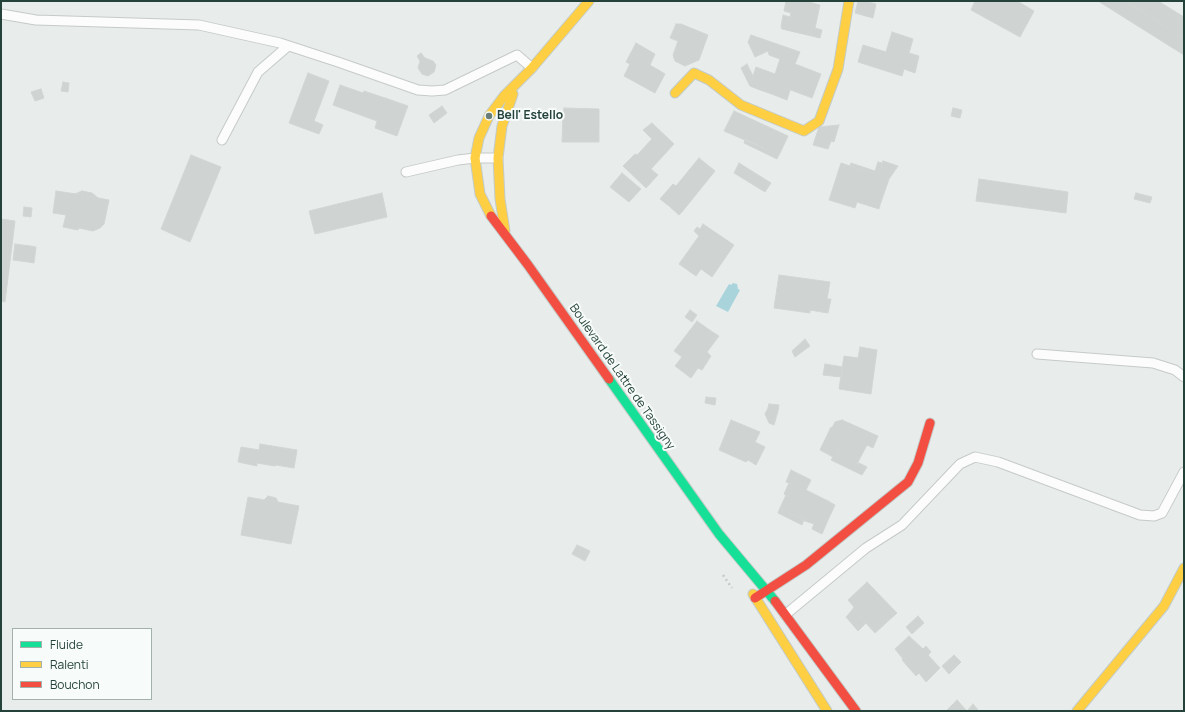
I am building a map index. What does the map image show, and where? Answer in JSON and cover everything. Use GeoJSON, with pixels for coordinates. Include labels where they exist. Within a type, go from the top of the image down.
{"type":"FeatureCollection","features":[{"type":"Feature","properties":{"kind":"street","name":"Boulevard de Lattre de Tassigny"},"geometry":{"type":"LineString","coordinates":[[589,1],[532,68],[504,96],[489,116],[479,138],[475,158],[476,177],[480,194],[490,215],[719,534],[767,591],[856,711]]}},
{"type":"Feature","properties":{"kind":"street"},"geometry":{"type":"LineString","coordinates":[[675,93],[694,73],[709,80],[741,105],[804,131],[819,122],[838,69],[849,1]]}},
{"type":"Feature","properties":{"kind":"street","name":"Boulevard de Lattre de Tassigny"},"geometry":{"type":"LineString","coordinates":[[505,234],[500,199],[498,158],[502,126],[516,85]]}},
{"type":"Feature","properties":{"kind":"street"},"geometry":{"type":"LineString","coordinates":[[755,598],[806,565],[908,482],[918,463],[930,423]]}},
{"type":"Feature","properties":{"kind":"street","name":"Boulevard de Lattre de Tassigny"},"geometry":{"type":"LineString","coordinates":[[719,534],[755,598],[827,711]]}},
{"type":"Feature","properties":{"kind":"street"},"geometry":{"type":"LineString","coordinates":[[1077,711],[1164,606],[1184,568]]}},
{"type":"Feature","properties":{"kind":"lane"},"geometry":{"type":"LineString","coordinates":[[1,14],[36,20],[199,25],[239,33],[288,46],[418,90],[445,90],[517,55],[532,68]]}},
{"type":"Feature","properties":{"kind":"lane"},"geometry":{"type":"LineString","coordinates":[[222,140],[258,72],[288,46]]}},
{"type":"Feature","properties":{"kind":"lane"},"geometry":{"type":"LineString","coordinates":[[406,172],[458,160],[498,158]]}},
{"type":"Feature","properties":{"kind":"lane"},"geometry":{"type":"LineString","coordinates":[[1037,354],[1153,363],[1176,370],[1184,377]]}},
{"type":"Feature","properties":{"kind":"lane"},"geometry":{"type":"LineString","coordinates":[[785,615],[866,548],[902,525],[960,464],[975,457],[998,462],[1140,515],[1154,516],[1162,512],[1184,472]]}},
{"type":"Feature","properties":{"kind":"water"},"geometry":{"type":"Polygon","coordinates":[[[733,283],[737,284],[738,289],[740,290],[728,312],[716,306],[729,284],[731,285],[733,283]]]}},
{"type":"Feature","properties":{"kind":"building"},"geometry":{"type":"Polygon","coordinates":[[[786,1],[805,1],[820,5],[815,28],[822,30],[820,38],[782,29],[783,15],[790,17],[791,13],[784,11],[786,1]]]}},
{"type":"Feature","properties":{"kind":"building"},"geometry":{"type":"Polygon","coordinates":[[[858,1],[876,4],[873,18],[855,13],[858,1]]]}},
{"type":"Feature","properties":{"kind":"building"},"geometry":{"type":"Polygon","coordinates":[[[975,1],[1017,1],[1034,11],[1020,37],[971,10],[975,1]]]}},
{"type":"Feature","properties":{"kind":"building"},"geometry":{"type":"Polygon","coordinates":[[[1098,1],[1125,1],[1184,38],[1184,55],[1098,1]]]}},
{"type":"Feature","properties":{"kind":"building"},"geometry":{"type":"Polygon","coordinates":[[[1125,1],[1158,1],[1184,17],[1184,38],[1125,1]]]}},
{"type":"Feature","properties":{"kind":"building"},"geometry":{"type":"Polygon","coordinates":[[[676,24],[681,24],[708,35],[699,60],[685,66],[675,61],[673,55],[678,41],[670,38],[676,24]]]}},
{"type":"Feature","properties":{"kind":"building"},"geometry":{"type":"Polygon","coordinates":[[[892,32],[913,39],[909,53],[919,56],[915,73],[904,69],[902,76],[858,62],[863,45],[886,52],[892,32]]]}},
{"type":"Feature","properties":{"kind":"building"},"geometry":{"type":"Polygon","coordinates":[[[751,35],[800,52],[795,64],[821,74],[812,98],[783,87],[769,93],[760,90],[753,76],[756,67],[775,74],[780,59],[769,55],[768,51],[755,57],[748,42],[751,35]]]}},
{"type":"Feature","properties":{"kind":"building"},"geometry":{"type":"Polygon","coordinates":[[[636,43],[655,54],[650,65],[665,74],[655,93],[624,76],[630,64],[626,62],[636,43]]]}},
{"type":"Feature","properties":{"kind":"building"},"geometry":{"type":"Polygon","coordinates":[[[421,53],[425,58],[433,61],[436,65],[434,72],[428,76],[422,74],[418,68],[420,61],[417,56],[421,53]]]}},
{"type":"Feature","properties":{"kind":"building"},"geometry":{"type":"Polygon","coordinates":[[[747,64],[753,76],[750,86],[741,68],[747,64]]]}},
{"type":"Feature","properties":{"kind":"building"},"geometry":{"type":"Polygon","coordinates":[[[308,73],[329,81],[314,121],[323,125],[319,134],[289,123],[308,73]]]}},
{"type":"Feature","properties":{"kind":"building"},"geometry":{"type":"Polygon","coordinates":[[[753,76],[760,90],[750,86],[753,76]]]}},
{"type":"Feature","properties":{"kind":"building"},"geometry":{"type":"Polygon","coordinates":[[[63,82],[69,83],[68,92],[61,91],[63,82]]]}},
{"type":"Feature","properties":{"kind":"building"},"geometry":{"type":"Polygon","coordinates":[[[340,85],[363,93],[364,91],[385,98],[384,103],[406,111],[397,136],[375,128],[377,121],[333,105],[340,85]]]}},
{"type":"Feature","properties":{"kind":"building"},"geometry":{"type":"Polygon","coordinates":[[[783,87],[790,90],[787,100],[769,93],[783,87]]]}},
{"type":"Feature","properties":{"kind":"building"},"geometry":{"type":"Polygon","coordinates":[[[41,89],[44,98],[35,101],[31,92],[41,89]]]}},
{"type":"Feature","properties":{"kind":"building"},"geometry":{"type":"Polygon","coordinates":[[[385,98],[408,106],[406,111],[384,103],[385,98]]]}},
{"type":"Feature","properties":{"kind":"building"},"geometry":{"type":"Polygon","coordinates":[[[442,106],[447,113],[434,123],[429,115],[442,106]]]}},
{"type":"Feature","properties":{"kind":"building"},"geometry":{"type":"Polygon","coordinates":[[[564,108],[599,109],[599,139],[563,114],[564,108]]]}},
{"type":"Feature","properties":{"kind":"building"},"geometry":{"type":"Polygon","coordinates":[[[953,108],[962,110],[960,118],[951,116],[953,108]]]}},
{"type":"Feature","properties":{"kind":"building"},"geometry":{"type":"Polygon","coordinates":[[[734,111],[788,136],[781,151],[773,147],[768,150],[724,131],[734,111]]]}},
{"type":"Feature","properties":{"kind":"building"},"geometry":{"type":"Polygon","coordinates":[[[563,114],[599,139],[599,142],[562,142],[563,114]]]}},
{"type":"Feature","properties":{"kind":"building"},"geometry":{"type":"Polygon","coordinates":[[[652,123],[674,144],[651,169],[658,175],[646,188],[623,166],[635,154],[637,155],[652,139],[643,130],[652,123]]]}},
{"type":"Feature","properties":{"kind":"building"},"geometry":{"type":"Polygon","coordinates":[[[839,125],[834,142],[831,141],[828,149],[813,145],[819,127],[839,125]]]}},
{"type":"Feature","properties":{"kind":"building"},"geometry":{"type":"Polygon","coordinates":[[[745,139],[768,150],[773,147],[781,151],[777,159],[744,143],[745,139]]]}},
{"type":"Feature","properties":{"kind":"building"},"geometry":{"type":"Polygon","coordinates":[[[191,155],[221,167],[190,242],[161,229],[191,155]]]}},
{"type":"Feature","properties":{"kind":"building"},"geometry":{"type":"Polygon","coordinates":[[[699,158],[715,171],[682,212],[672,203],[669,206],[660,199],[673,184],[676,186],[699,158]]]}},
{"type":"Feature","properties":{"kind":"building"},"geometry":{"type":"Polygon","coordinates":[[[883,161],[898,166],[889,179],[880,205],[858,197],[857,202],[831,194],[841,163],[878,175],[883,161]]]}},
{"type":"Feature","properties":{"kind":"building"},"geometry":{"type":"Polygon","coordinates":[[[878,162],[882,163],[878,175],[850,166],[851,163],[875,171],[878,162]]]}},
{"type":"Feature","properties":{"kind":"building"},"geometry":{"type":"Polygon","coordinates":[[[739,163],[771,183],[765,192],[734,173],[739,163]]]}},
{"type":"Feature","properties":{"kind":"building"},"geometry":{"type":"Polygon","coordinates":[[[622,173],[641,189],[629,202],[610,187],[622,173]]]}},
{"type":"Feature","properties":{"kind":"building"},"geometry":{"type":"Polygon","coordinates":[[[979,179],[1068,192],[1066,213],[976,201],[979,179]]]}},
{"type":"Feature","properties":{"kind":"building"},"geometry":{"type":"Polygon","coordinates":[[[56,191],[83,195],[82,199],[88,200],[88,196],[109,200],[104,224],[100,228],[93,231],[63,227],[66,215],[53,213],[56,191]]]}},
{"type":"Feature","properties":{"kind":"building"},"geometry":{"type":"Polygon","coordinates":[[[82,191],[92,193],[98,198],[88,196],[88,200],[82,199],[83,195],[75,194],[82,191]]]}},
{"type":"Feature","properties":{"kind":"building"},"geometry":{"type":"Polygon","coordinates":[[[382,193],[387,217],[315,234],[309,211],[382,193]]]}},
{"type":"Feature","properties":{"kind":"building"},"geometry":{"type":"Polygon","coordinates":[[[1136,193],[1152,197],[1150,203],[1134,199],[1136,193]]]}},
{"type":"Feature","properties":{"kind":"building"},"geometry":{"type":"Polygon","coordinates":[[[831,194],[857,202],[855,208],[829,200],[831,194]]]}},
{"type":"Feature","properties":{"kind":"building"},"geometry":{"type":"Polygon","coordinates":[[[858,197],[880,205],[879,209],[857,202],[858,197]]]}},
{"type":"Feature","properties":{"kind":"building"},"geometry":{"type":"Polygon","coordinates":[[[672,203],[682,212],[679,215],[669,206],[672,203]]]}},
{"type":"Feature","properties":{"kind":"building"},"geometry":{"type":"Polygon","coordinates":[[[24,207],[32,208],[31,217],[23,216],[24,207]]]}},
{"type":"Feature","properties":{"kind":"building"},"geometry":{"type":"Polygon","coordinates":[[[1,219],[15,221],[5,302],[1,301],[1,219]]]}},
{"type":"Feature","properties":{"kind":"building"},"geometry":{"type":"Polygon","coordinates":[[[703,224],[734,245],[712,277],[701,269],[696,276],[679,264],[699,236],[694,231],[697,227],[700,229],[703,224]]]}},
{"type":"Feature","properties":{"kind":"building"},"geometry":{"type":"Polygon","coordinates":[[[15,244],[30,246],[28,262],[13,260],[15,244]]]}},
{"type":"Feature","properties":{"kind":"building"},"geometry":{"type":"Polygon","coordinates":[[[30,246],[36,247],[34,263],[28,262],[30,246]]]}},
{"type":"Feature","properties":{"kind":"building"},"geometry":{"type":"Polygon","coordinates":[[[779,275],[830,282],[827,299],[831,299],[828,313],[810,310],[810,313],[774,308],[779,275]]]}},
{"type":"Feature","properties":{"kind":"building"},"geometry":{"type":"Polygon","coordinates":[[[690,310],[697,315],[692,322],[685,317],[690,310]]]}},
{"type":"Feature","properties":{"kind":"building"},"geometry":{"type":"Polygon","coordinates":[[[697,321],[711,331],[708,334],[716,340],[707,352],[711,356],[702,370],[698,368],[691,378],[675,366],[682,357],[674,351],[697,321]]]}},
{"type":"Feature","properties":{"kind":"building"},"geometry":{"type":"Polygon","coordinates":[[[711,331],[719,336],[716,340],[708,334],[711,331]]]}},
{"type":"Feature","properties":{"kind":"building"},"geometry":{"type":"Polygon","coordinates":[[[805,339],[810,346],[795,357],[792,351],[805,339]]]}},
{"type":"Feature","properties":{"kind":"building"},"geometry":{"type":"Polygon","coordinates":[[[860,347],[877,350],[871,394],[839,389],[844,356],[858,358],[860,347]]]}},
{"type":"Feature","properties":{"kind":"building"},"geometry":{"type":"Polygon","coordinates":[[[825,364],[843,367],[841,377],[823,375],[825,364]]]}},
{"type":"Feature","properties":{"kind":"building"},"geometry":{"type":"Polygon","coordinates":[[[706,397],[716,398],[715,405],[705,403],[706,397]]]}},
{"type":"Feature","properties":{"kind":"building"},"geometry":{"type":"Polygon","coordinates":[[[769,404],[779,405],[778,411],[768,408],[769,404]]]}},
{"type":"Feature","properties":{"kind":"building"},"geometry":{"type":"Polygon","coordinates":[[[768,408],[778,411],[774,425],[769,423],[765,414],[768,408]]]}},
{"type":"Feature","properties":{"kind":"building"},"geometry":{"type":"Polygon","coordinates":[[[731,420],[760,432],[755,442],[765,447],[756,465],[748,460],[746,462],[719,450],[731,420]]]}},
{"type":"Feature","properties":{"kind":"building"},"geometry":{"type":"Polygon","coordinates":[[[842,420],[878,436],[873,448],[867,445],[857,464],[839,455],[840,452],[837,451],[833,457],[820,450],[831,427],[832,428],[835,422],[842,420]]]}},
{"type":"Feature","properties":{"kind":"building"},"geometry":{"type":"Polygon","coordinates":[[[260,444],[297,450],[294,468],[257,463],[257,466],[238,462],[241,447],[259,450],[260,444]]]}},
{"type":"Feature","properties":{"kind":"building"},"geometry":{"type":"Polygon","coordinates":[[[837,451],[840,452],[839,455],[867,467],[862,475],[831,460],[837,451]]]}},
{"type":"Feature","properties":{"kind":"building"},"geometry":{"type":"Polygon","coordinates":[[[791,470],[811,480],[806,490],[828,501],[823,512],[821,511],[819,516],[828,520],[822,534],[812,529],[814,524],[802,520],[803,517],[798,517],[780,508],[786,495],[789,497],[795,486],[786,482],[791,470]]]}},
{"type":"Feature","properties":{"kind":"building"},"geometry":{"type":"Polygon","coordinates":[[[789,483],[795,486],[789,497],[784,494],[789,483]]]}},
{"type":"Feature","properties":{"kind":"building"},"geometry":{"type":"Polygon","coordinates":[[[268,496],[276,498],[278,502],[299,506],[291,544],[241,535],[248,497],[264,500],[268,496]]]}},
{"type":"Feature","properties":{"kind":"building"},"geometry":{"type":"Polygon","coordinates":[[[828,501],[835,505],[828,520],[819,516],[821,511],[823,512],[828,501]]]}},
{"type":"Feature","properties":{"kind":"building"},"geometry":{"type":"Polygon","coordinates":[[[780,508],[798,517],[803,517],[802,520],[804,520],[802,525],[778,513],[780,508]]]}},
{"type":"Feature","properties":{"kind":"building"},"geometry":{"type":"Polygon","coordinates":[[[577,545],[590,551],[585,561],[572,554],[577,545]]]}},
{"type":"Feature","properties":{"kind":"building"},"geometry":{"type":"Polygon","coordinates":[[[867,582],[897,613],[875,633],[853,609],[854,607],[848,600],[867,582]]]}},
{"type":"Feature","properties":{"kind":"building"},"geometry":{"type":"Polygon","coordinates":[[[853,609],[866,623],[858,631],[846,617],[853,609]]]}},
{"type":"Feature","properties":{"kind":"building"},"geometry":{"type":"Polygon","coordinates":[[[918,616],[924,623],[912,634],[906,627],[918,616]]]}},
{"type":"Feature","properties":{"kind":"building"},"geometry":{"type":"Polygon","coordinates":[[[909,636],[923,649],[926,646],[931,652],[928,655],[940,668],[926,682],[919,673],[916,676],[902,660],[903,659],[895,649],[909,636]]]}},
{"type":"Feature","properties":{"kind":"building"},"geometry":{"type":"Polygon","coordinates":[[[954,655],[961,662],[949,674],[942,666],[954,655]]]}},
{"type":"Feature","properties":{"kind":"building"},"geometry":{"type":"Polygon","coordinates":[[[957,700],[967,711],[946,711],[957,700]]]}},
{"type":"Feature","properties":{"kind":"building"},"geometry":{"type":"Polygon","coordinates":[[[973,704],[979,711],[967,711],[973,704]]]}},
{"type":"Feature","properties":{"kind":"traffic: fast"},"geometry":{"type":"LineString","coordinates":[[609,379],[719,534],[775,601]]}},
{"type":"Feature","properties":{"kind":"traffic: slow"},"geometry":{"type":"LineString","coordinates":[[491,216],[480,194],[475,158],[479,138],[489,116],[504,96],[532,68],[589,1]]}},
{"type":"Feature","properties":{"kind":"traffic: slow"},"geometry":{"type":"LineString","coordinates":[[675,93],[694,73],[709,80],[741,105],[804,131],[819,121],[838,69],[849,1]]}},
{"type":"Feature","properties":{"kind":"traffic: slow"},"geometry":{"type":"LineString","coordinates":[[505,231],[500,199],[498,158],[502,126],[513,94]]}},
{"type":"Feature","properties":{"kind":"traffic: slow"},"geometry":{"type":"LineString","coordinates":[[1077,711],[1164,606],[1184,568]]}},
{"type":"Feature","properties":{"kind":"traffic: slow"},"geometry":{"type":"LineString","coordinates":[[753,594],[827,711]]}},
{"type":"Feature","properties":{"kind":"traffic: jam"},"geometry":{"type":"LineString","coordinates":[[491,216],[528,265],[609,379]]}},
{"type":"Feature","properties":{"kind":"traffic: jam"},"geometry":{"type":"LineString","coordinates":[[755,598],[806,565],[908,482],[918,463],[930,423]]}},
{"type":"Feature","properties":{"kind":"traffic: jam"},"geometry":{"type":"LineString","coordinates":[[775,601],[856,711]]}},
{"type":"Feature","properties":{"kind":"place","name":"Bell' Estello"},"geometry":{"type":"Point","coordinates":[489,116]}}]}
